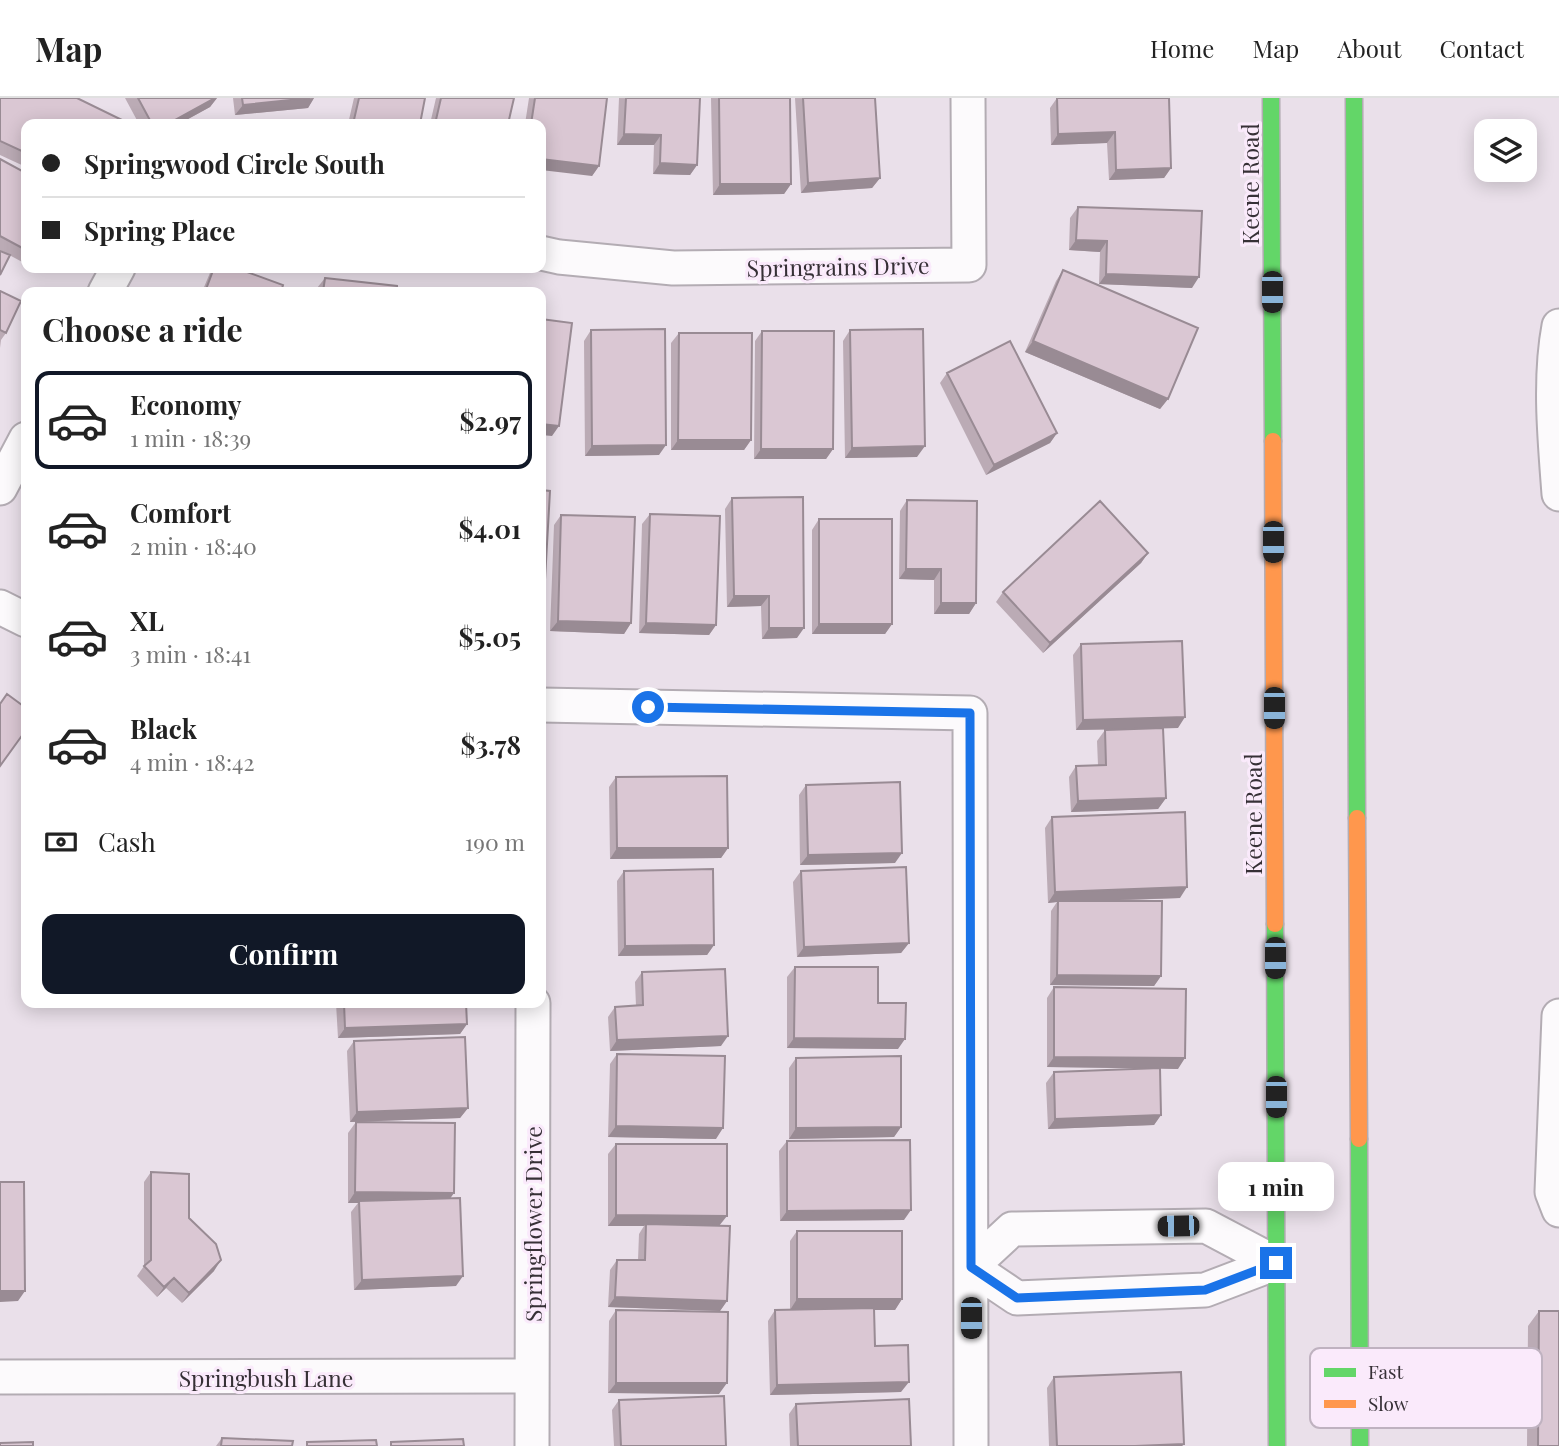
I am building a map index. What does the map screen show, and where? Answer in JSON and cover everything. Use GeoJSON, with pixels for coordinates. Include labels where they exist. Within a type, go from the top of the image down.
{"type":"FeatureCollection","features":[{"type":"Feature","properties":{"kind":"main road","name":"Keene Road"},"geometry":{"type":"LineString","coordinates":[[1271,98],[1278,1446]]}},
{"type":"Feature","properties":{"kind":"main road"},"geometry":{"type":"LineString","coordinates":[[1354,98],[1360,1348]]}},
{"type":"Feature","properties":{"kind":"main road"},"geometry":{"type":"LineString","coordinates":[[1360,1428],[1360,1446]]}},
{"type":"Feature","properties":{"kind":"street","name":"Springrains Drive"},"geometry":{"type":"LineString","coordinates":[[546,254],[673,268],[969,265],[968,98]]}},
{"type":"Feature","properties":{"kind":"street"},"geometry":{"type":"LineString","coordinates":[[1559,326],[1554,427],[1559,494]]}},
{"type":"Feature","properties":{"kind":"street"},"geometry":{"type":"LineString","coordinates":[[0,488],[21,448]]}},
{"type":"Feature","properties":{"kind":"street"},"geometry":{"type":"LineString","coordinates":[[0,607],[21,618]]}},
{"type":"Feature","properties":{"kind":"street"},"geometry":{"type":"LineString","coordinates":[[546,705],[970,713],[971,1446]]}},
{"type":"Feature","properties":{"kind":"street","name":"Springflower Drive"},"geometry":{"type":"LineString","coordinates":[[532,1446],[533,1008]]}},
{"type":"Feature","properties":{"kind":"street"},"geometry":{"type":"LineString","coordinates":[[1559,1016],[1552,1192],[1559,1210]]}},
{"type":"Feature","properties":{"kind":"street"},"geometry":{"type":"LineString","coordinates":[[971,1267],[1012,1229],[1206,1226],[1276,1263]]}},
{"type":"Feature","properties":{"kind":"street"},"geometry":{"type":"LineString","coordinates":[[971,1267],[1017,1298],[1205,1290],[1276,1263]]}},
{"type":"Feature","properties":{"kind":"street","name":"Springbush Lane"},"geometry":{"type":"LineString","coordinates":[[0,1377],[532,1376]]}},
{"type":"Feature","properties":{"kind":"building"},"geometry":{"type":"Polygon","coordinates":[[[0,98],[77,98],[120,119],[21,119],[21,151],[0,141],[0,98]]]}},
{"type":"Feature","properties":{"kind":"building"},"geometry":{"type":"Polygon","coordinates":[[[138,98],[215,98],[177,119],[149,119],[138,98]]]}},
{"type":"Feature","properties":{"kind":"building"},"geometry":{"type":"Polygon","coordinates":[[[242,98],[310,98],[243,105],[242,98]]]}},
{"type":"Feature","properties":{"kind":"building"},"geometry":{"type":"Polygon","coordinates":[[[359,98],[425,98],[421,119],[354,119],[359,98]]]}},
{"type":"Feature","properties":{"kind":"building"},"geometry":{"type":"Polygon","coordinates":[[[441,98],[514,98],[509,119],[436,119],[441,98]]]}},
{"type":"Feature","properties":{"kind":"building"},"geometry":{"type":"Polygon","coordinates":[[[535,98],[607,98],[599,166],[546,160],[546,119],[532,119],[535,98]]]}},
{"type":"Feature","properties":{"kind":"building"},"geometry":{"type":"Polygon","coordinates":[[[626,98],[700,98],[697,165],[660,163],[661,135],[624,134],[626,98]]]}},
{"type":"Feature","properties":{"kind":"building"},"geometry":{"type":"Polygon","coordinates":[[[719,98],[790,98],[791,184],[720,184],[719,98]]]}},
{"type":"Feature","properties":{"kind":"building"},"geometry":{"type":"Polygon","coordinates":[[[803,98],[875,98],[880,178],[808,183],[803,98]]]}},
{"type":"Feature","properties":{"kind":"building"},"geometry":{"type":"Polygon","coordinates":[[[1057,98],[1169,98],[1171,168],[1116,170],[1115,132],[1058,134],[1057,98]]]}},
{"type":"Feature","properties":{"kind":"building"},"geometry":{"type":"Polygon","coordinates":[[[0,159],[21,170],[21,247],[0,236],[0,159]]]}},
{"type":"Feature","properties":{"kind":"building"},"geometry":{"type":"Polygon","coordinates":[[[1078,207],[1202,211],[1199,277],[1106,274],[1107,241],[1076,240],[1078,207]]]}},
{"type":"Feature","properties":{"kind":"building"},"geometry":{"type":"Polygon","coordinates":[[[0,251],[10,255],[0,275],[0,251]]]}},
{"type":"Feature","properties":{"kind":"building"},"geometry":{"type":"Polygon","coordinates":[[[1063,270],[1198,328],[1168,399],[1033,341],[1063,270]]]}},
{"type":"Feature","properties":{"kind":"building"},"geometry":{"type":"Polygon","coordinates":[[[212,273],[250,273],[283,285],[282,287],[207,287],[212,273]]]}},
{"type":"Feature","properties":{"kind":"building"},"geometry":{"type":"Polygon","coordinates":[[[325,278],[397,286],[397,287],[324,287],[325,278]]]}},
{"type":"Feature","properties":{"kind":"building"},"geometry":{"type":"Polygon","coordinates":[[[0,291],[21,301],[6,333],[0,330],[0,291]]]}},
{"type":"Feature","properties":{"kind":"building"},"geometry":{"type":"Polygon","coordinates":[[[546,320],[572,323],[559,426],[546,425],[546,320]]]}},
{"type":"Feature","properties":{"kind":"building"},"geometry":{"type":"Polygon","coordinates":[[[665,329],[666,445],[592,446],[591,330],[665,329]]]}},
{"type":"Feature","properties":{"kind":"building"},"geometry":{"type":"Polygon","coordinates":[[[923,329],[925,446],[852,448],[850,330],[923,329]]]}},
{"type":"Feature","properties":{"kind":"building"},"geometry":{"type":"Polygon","coordinates":[[[762,331],[834,331],[833,449],[761,449],[762,331]]]}},
{"type":"Feature","properties":{"kind":"building"},"geometry":{"type":"Polygon","coordinates":[[[679,333],[752,333],[751,440],[678,440],[679,333]]]}},
{"type":"Feature","properties":{"kind":"building"},"geometry":{"type":"Polygon","coordinates":[[[1010,341],[1057,433],[994,465],[947,373],[1010,341]]]}},
{"type":"Feature","properties":{"kind":"building"},"geometry":{"type":"Polygon","coordinates":[[[546,491],[550,491],[546,562],[546,491]]]}},
{"type":"Feature","properties":{"kind":"building"},"geometry":{"type":"Polygon","coordinates":[[[803,497],[804,628],[769,628],[769,596],[734,596],[732,498],[803,497]]]}},
{"type":"Feature","properties":{"kind":"building"},"geometry":{"type":"Polygon","coordinates":[[[907,500],[977,501],[976,603],[941,603],[941,569],[906,569],[907,500]]]}},
{"type":"Feature","properties":{"kind":"building"},"geometry":{"type":"Polygon","coordinates":[[[1100,501],[1148,553],[1050,643],[1003,592],[1100,501]]]}},
{"type":"Feature","properties":{"kind":"building"},"geometry":{"type":"Polygon","coordinates":[[[650,514],[720,516],[716,625],[646,623],[650,514]]]}},
{"type":"Feature","properties":{"kind":"building"},"geometry":{"type":"Polygon","coordinates":[[[561,515],[635,517],[631,623],[558,621],[561,515]]]}},
{"type":"Feature","properties":{"kind":"building"},"geometry":{"type":"Polygon","coordinates":[[[819,519],[892,519],[892,624],[819,624],[819,519]]]}},
{"type":"Feature","properties":{"kind":"building"},"geometry":{"type":"Polygon","coordinates":[[[1182,641],[1185,717],[1083,720],[1081,644],[1182,641]]]}},
{"type":"Feature","properties":{"kind":"building"},"geometry":{"type":"Polygon","coordinates":[[[7,694],[21,704],[21,737],[0,766],[0,704],[7,694]]]}},
{"type":"Feature","properties":{"kind":"building"},"geometry":{"type":"Polygon","coordinates":[[[1163,728],[1166,798],[1078,801],[1076,766],[1106,765],[1105,730],[1163,728]]]}},
{"type":"Feature","properties":{"kind":"building"},"geometry":{"type":"Polygon","coordinates":[[[727,776],[728,848],[617,848],[616,777],[727,776]]]}},
{"type":"Feature","properties":{"kind":"building"},"geometry":{"type":"Polygon","coordinates":[[[900,782],[902,853],[808,855],[806,785],[900,782]]]}},
{"type":"Feature","properties":{"kind":"building"},"geometry":{"type":"Polygon","coordinates":[[[1185,812],[1187,887],[1055,892],[1052,817],[1185,812]]]}},
{"type":"Feature","properties":{"kind":"building"},"geometry":{"type":"Polygon","coordinates":[[[906,867],[909,943],[804,947],[801,871],[906,867]]]}},
{"type":"Feature","properties":{"kind":"building"},"geometry":{"type":"Polygon","coordinates":[[[713,869],[714,945],[625,946],[624,871],[713,869]]]}},
{"type":"Feature","properties":{"kind":"building"},"geometry":{"type":"Polygon","coordinates":[[[1058,901],[1162,901],[1161,976],[1057,975],[1058,901]]]}},
{"type":"Feature","properties":{"kind":"building"},"geometry":{"type":"Polygon","coordinates":[[[795,967],[878,967],[878,1003],[906,1003],[905,1039],[794,1038],[795,967]]]}},
{"type":"Feature","properties":{"kind":"building"},"geometry":{"type":"Polygon","coordinates":[[[725,969],[728,1036],[617,1040],[615,1007],[643,1005],[642,972],[725,969]]]}},
{"type":"Feature","properties":{"kind":"building"},"geometry":{"type":"Polygon","coordinates":[[[1054,987],[1186,989],[1185,1058],[1054,1057],[1054,987]]]}},
{"type":"Feature","properties":{"kind":"building"},"geometry":{"type":"Polygon","coordinates":[[[344,1008],[466,1008],[467,1024],[345,1028],[344,1008]]]}},
{"type":"Feature","properties":{"kind":"building"},"geometry":{"type":"Polygon","coordinates":[[[465,1037],[468,1108],[357,1112],[354,1041],[465,1037]]]}},
{"type":"Feature","properties":{"kind":"building"},"geometry":{"type":"Polygon","coordinates":[[[617,1054],[725,1056],[723,1128],[616,1126],[617,1054]]]}},
{"type":"Feature","properties":{"kind":"building"},"geometry":{"type":"Polygon","coordinates":[[[901,1056],[901,1127],[796,1128],[796,1058],[901,1056]]]}},
{"type":"Feature","properties":{"kind":"building"},"geometry":{"type":"Polygon","coordinates":[[[1160,1068],[1161,1115],[1055,1119],[1054,1072],[1160,1068]]]}},
{"type":"Feature","properties":{"kind":"building"},"geometry":{"type":"Polygon","coordinates":[[[356,1122],[455,1123],[454,1193],[355,1192],[356,1122]]]}},
{"type":"Feature","properties":{"kind":"building"},"geometry":{"type":"Polygon","coordinates":[[[910,1140],[911,1210],[787,1211],[787,1141],[910,1140]]]}},
{"type":"Feature","properties":{"kind":"building"},"geometry":{"type":"Polygon","coordinates":[[[616,1144],[727,1144],[727,1216],[616,1215],[616,1144]]]}},
{"type":"Feature","properties":{"kind":"building"},"geometry":{"type":"Polygon","coordinates":[[[151,1172],[189,1174],[189,1218],[216,1244],[221,1260],[189,1293],[174,1278],[164,1287],[144,1266],[151,1260],[151,1172]]]}},
{"type":"Feature","properties":{"kind":"building"},"geometry":{"type":"Polygon","coordinates":[[[0,1182],[24,1182],[25,1291],[0,1291],[0,1182]]]}},
{"type":"Feature","properties":{"kind":"building"},"geometry":{"type":"Polygon","coordinates":[[[460,1198],[463,1276],[362,1280],[359,1201],[460,1198]]]}},
{"type":"Feature","properties":{"kind":"building"},"geometry":{"type":"Polygon","coordinates":[[[646,1224],[730,1226],[727,1301],[615,1297],[617,1260],[645,1260],[646,1224]]]}},
{"type":"Feature","properties":{"kind":"building"},"geometry":{"type":"Polygon","coordinates":[[[797,1231],[902,1231],[902,1299],[797,1299],[797,1231]]]}},
{"type":"Feature","properties":{"kind":"building"},"geometry":{"type":"Polygon","coordinates":[[[874,1308],[875,1346],[908,1345],[909,1382],[777,1385],[775,1310],[874,1308]]]}},
{"type":"Feature","properties":{"kind":"building"},"geometry":{"type":"Polygon","coordinates":[[[616,1310],[728,1312],[727,1383],[616,1383],[616,1310]]]}},
{"type":"Feature","properties":{"kind":"building"},"geometry":{"type":"Polygon","coordinates":[[[1539,1311],[1559,1311],[1559,1446],[1538,1446],[1538,1428],[1542,1428],[1542,1348],[1539,1348],[1539,1311]]]}},
{"type":"Feature","properties":{"kind":"building"},"geometry":{"type":"Polygon","coordinates":[[[1181,1372],[1184,1444],[1057,1446],[1054,1377],[1181,1372]]]}},
{"type":"Feature","properties":{"kind":"building"},"geometry":{"type":"Polygon","coordinates":[[[724,1396],[726,1446],[621,1446],[619,1400],[724,1396]]]}},
{"type":"Feature","properties":{"kind":"building"},"geometry":{"type":"Polygon","coordinates":[[[909,1399],[911,1446],[798,1446],[796,1404],[909,1399]]]}},
{"type":"Feature","properties":{"kind":"building"},"geometry":{"type":"Polygon","coordinates":[[[222,1438],[293,1441],[292,1446],[221,1446],[222,1438]]]}},
{"type":"Feature","properties":{"kind":"building"},"geometry":{"type":"Polygon","coordinates":[[[463,1439],[464,1446],[391,1446],[391,1442],[463,1439]]]}},
{"type":"Feature","properties":{"kind":"building"},"geometry":{"type":"Polygon","coordinates":[[[376,1440],[377,1446],[307,1446],[307,1442],[376,1440]]]}},
{"type":"Feature","properties":{"kind":"building"},"geometry":{"type":"Polygon","coordinates":[[[33,1442],[33,1446],[0,1446],[0,1443],[33,1442]]]}},
{"type":"Feature","properties":{"kind":"traffic: fast"},"geometry":{"type":"LineString","coordinates":[[1271,98],[1273,441]]}},
{"type":"Feature","properties":{"kind":"traffic: fast"},"geometry":{"type":"LineString","coordinates":[[1354,98],[1357,818]]}},
{"type":"Feature","properties":{"kind":"traffic: fast"},"geometry":{"type":"LineString","coordinates":[[1275,924],[1277,1446]]}},
{"type":"Feature","properties":{"kind":"traffic: fast"},"geometry":{"type":"LineString","coordinates":[[1359,1139],[1360,1348]]}},
{"type":"Feature","properties":{"kind":"traffic: fast"},"geometry":{"type":"LineString","coordinates":[[1360,1428],[1360,1446]]}},
{"type":"Feature","properties":{"kind":"traffic: slow"},"geometry":{"type":"LineString","coordinates":[[1273,441],[1275,924]]}},
{"type":"Feature","properties":{"kind":"traffic: slow"},"geometry":{"type":"LineString","coordinates":[[1357,818],[1359,1139]]}},
{"type":"Feature","properties":{"kind":"route"},"geometry":{"type":"LineString","coordinates":[[648,707],[970,713],[971,1267],[1017,1298],[1205,1290],[1276,1263]]}}]}
